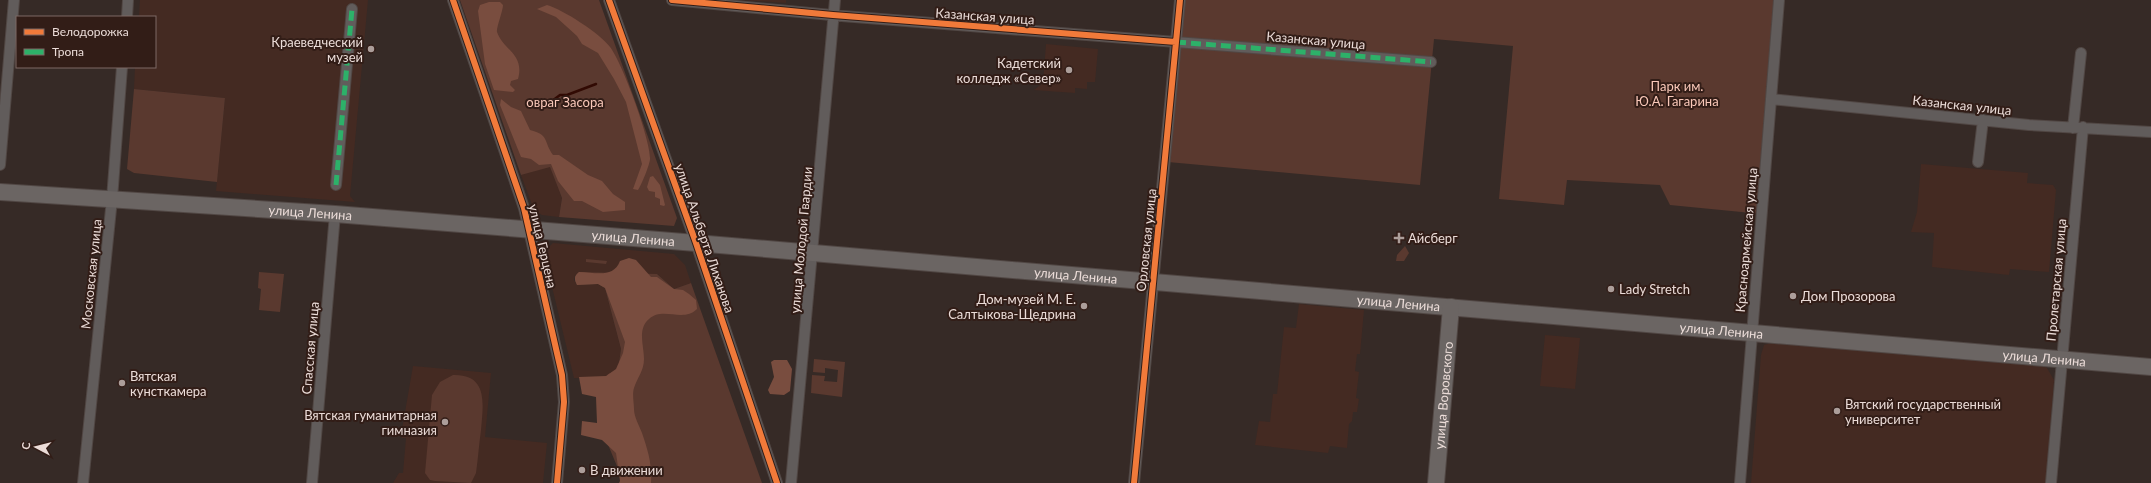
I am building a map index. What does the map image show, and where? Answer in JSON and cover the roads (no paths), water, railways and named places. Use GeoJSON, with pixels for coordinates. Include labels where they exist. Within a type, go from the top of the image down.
{"type":"FeatureCollection","features":[{"type":"Feature","properties":{"kind":"main road","name":"улица Ленина"},"geometry":{"type":"LineString","coordinates":[[0,192],[335,214],[530,231],[696,243],[2151,367]]}},
{"type":"Feature","properties":{"kind":"main road","name":"улица Воровского"},"geometry":{"type":"LineString","coordinates":[[1436,483],[1451,307]]}},
{"type":"Feature","properties":{"kind":"street"},"geometry":{"type":"LineString","coordinates":[[0,165],[14,0]]}},
{"type":"Feature","properties":{"kind":"street"},"geometry":{"type":"LineString","coordinates":[[127,16],[128,0]]}},
{"type":"Feature","properties":{"kind":"street","name":"улица Герцена"},"geometry":{"type":"LineString","coordinates":[[453,0],[524,208],[564,388],[557,483]]}},
{"type":"Feature","properties":{"kind":"street","name":"улица Альберта Лиханова"},"geometry":{"type":"LineString","coordinates":[[609,0],[696,243],[777,483]]}},
{"type":"Feature","properties":{"kind":"street","name":"Казанская улица"},"geometry":{"type":"LineString","coordinates":[[672,0],[833,15],[1431,62]]}},
{"type":"Feature","properties":{"kind":"street","name":"улица Молодой Гвардии"},"geometry":{"type":"LineString","coordinates":[[791,483],[835,0]]}},
{"type":"Feature","properties":{"kind":"street","name":"Орловская улица"},"geometry":{"type":"LineString","coordinates":[[1134,483],[1180,0]]}},
{"type":"Feature","properties":{"kind":"street","name":"Красноармейская улица"},"geometry":{"type":"LineString","coordinates":[[1740,483],[1779,0]]}},
{"type":"Feature","properties":{"kind":"street"},"geometry":{"type":"LineString","coordinates":[[336,185],[352,9]]}},
{"type":"Feature","properties":{"kind":"street","name":"Пролетарская улица"},"geometry":{"type":"LineString","coordinates":[[2051,483],[2078,127],[2081,53]]}},
{"type":"Feature","properties":{"kind":"street","name":"Московская улица"},"geometry":{"type":"LineString","coordinates":[[83,483],[112,199],[122,68]]}},
{"type":"Feature","properties":{"kind":"street","name":"Казанская улица"},"geometry":{"type":"LineString","coordinates":[[1771,99],[1983,120],[2151,132]]}},
{"type":"Feature","properties":{"kind":"street"},"geometry":{"type":"LineString","coordinates":[[1978,162],[1983,120]]}},
{"type":"Feature","properties":{"kind":"street","name":"Спасская улица"},"geometry":{"type":"LineString","coordinates":[[312,483],[335,214]]}},
{"type":"Feature","properties":{"kind":"waterway"},"geometry":{"type":"LineString","coordinates":[[552,101],[560,95],[567,95],[596,84]]}},
{"type":"Feature","properties":{"kind":"place","name":"Краеведческий музей"},"geometry":{"type":"Point","coordinates":[371,49]}},
{"type":"Feature","properties":{"kind":"place","name":"Кадетский колледж «Север»"},"geometry":{"type":"Point","coordinates":[1069,70]}},
{"type":"Feature","properties":{"kind":"place","name":"Айсберг"},"geometry":{"type":"Point","coordinates":[1399,238]}},
{"type":"Feature","properties":{"kind":"place","name":"Lady Stretch"},"geometry":{"type":"Point","coordinates":[1611,289]}},
{"type":"Feature","properties":{"kind":"place","name":"Дом Прозорова"},"geometry":{"type":"Point","coordinates":[1793,296]}},
{"type":"Feature","properties":{"kind":"place","name":"Дом-музей М. Е. Салтыкова-Щедрина"},"geometry":{"type":"Point","coordinates":[1084,306]}},
{"type":"Feature","properties":{"kind":"place","name":"Вятская кунсткамера"},"geometry":{"type":"Point","coordinates":[122,383]}},
{"type":"Feature","properties":{"kind":"place","name":"Вятский государственный университет"},"geometry":{"type":"Point","coordinates":[1837,411]}},
{"type":"Feature","properties":{"kind":"place","name":"Вятская гуманитарная гимназия"},"geometry":{"type":"Point","coordinates":[445,422]}},
{"type":"Feature","properties":{"kind":"place","name":"В движении"},"geometry":{"type":"Point","coordinates":[582,470]}},
{"type":"Feature","properties":{"kind":"park label","name":"Парк им. Ю.А. Гагарина"},"geometry":{"type":"Point","coordinates":[1677,94]}},
{"type":"Feature","properties":{"kind":"park label","name":"овраг Засора"},"geometry":{"type":"Point","coordinates":[565,102]}}]}
